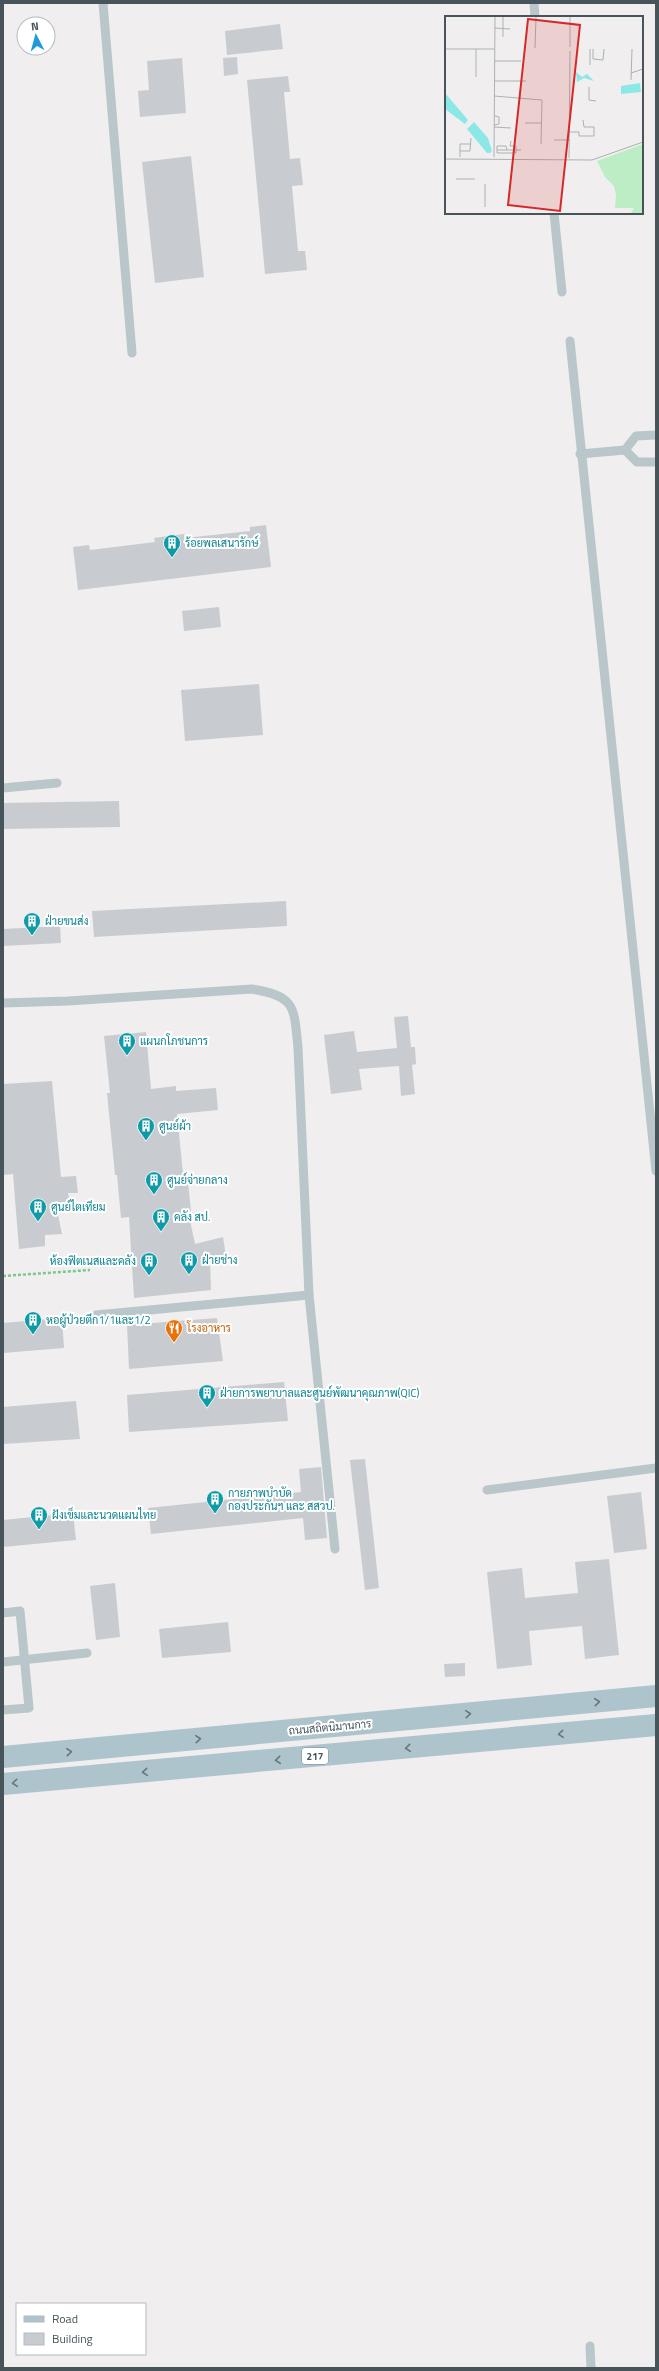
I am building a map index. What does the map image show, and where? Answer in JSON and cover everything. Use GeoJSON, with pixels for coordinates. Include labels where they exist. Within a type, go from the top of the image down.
{"type":"FeatureCollection","features":[{"type":"Feature","properties":{"kind":"main road","name":"ถนนสถิตนิมานการ"},"geometry":{"type":"LineString","coordinates":[[3,1758],[656,1696]]}},
{"type":"Feature","properties":{"kind":"main road","name":"217"},"geometry":{"type":"LineString","coordinates":[[3,1784],[656,1725]]}},
{"type":"Feature","properties":{"kind":"lane"},"geometry":{"type":"LineString","coordinates":[[103,3],[132,354]]}},
{"type":"Feature","properties":{"kind":"lane"},"geometry":{"type":"LineString","coordinates":[[534,3],[535,16]]}},
{"type":"Feature","properties":{"kind":"lane"},"geometry":{"type":"LineString","coordinates":[[554,214],[562,292]]}},
{"type":"Feature","properties":{"kind":"lane"},"geometry":{"type":"LineString","coordinates":[[570,341],[580,454],[594,564],[656,1171]]}},
{"type":"Feature","properties":{"kind":"lane"},"geometry":{"type":"LineString","coordinates":[[580,454],[625,450],[636,436],[656,436]]}},
{"type":"Feature","properties":{"kind":"lane"},"geometry":{"type":"LineString","coordinates":[[625,450],[637,462],[656,462]]}},
{"type":"Feature","properties":{"kind":"lane"},"geometry":{"type":"LineString","coordinates":[[3,788],[57,783]]}},
{"type":"Feature","properties":{"kind":"lane"},"geometry":{"type":"LineString","coordinates":[[3,1003],[68,1001],[252,989],[275,993],[287,1001],[295,1018],[298,1048],[309,1295],[336,1549]]}},
{"type":"Feature","properties":{"kind":"lane"},"geometry":{"type":"LineString","coordinates":[[96,1315],[309,1295]]}},
{"type":"Feature","properties":{"kind":"lane"},"geometry":{"type":"LineString","coordinates":[[487,1490],[656,1468]]}},
{"type":"Feature","properties":{"kind":"lane"},"geometry":{"type":"LineString","coordinates":[[3,1613],[20,1611],[29,1708],[3,1710]]}},
{"type":"Feature","properties":{"kind":"lane"},"geometry":{"type":"LineString","coordinates":[[3,1662],[86,1653]]}},
{"type":"Feature","properties":{"kind":"lane"},"geometry":{"type":"LineString","coordinates":[[590,2346],[591,2368]]}},
{"type":"Feature","properties":{"kind":"path"},"geometry":{"type":"LineString","coordinates":[[3,1276],[90,1270]]}},
{"type":"Feature","properties":{"kind":"building"},"geometry":{"type":"Polygon","coordinates":[[[280,24],[283,49],[227,55],[225,31],[280,24]]]}},
{"type":"Feature","properties":{"kind":"building"},"geometry":{"type":"Polygon","coordinates":[[[237,57],[238,74],[224,76],[223,58],[237,57]]]}},
{"type":"Feature","properties":{"kind":"building"},"geometry":{"type":"Polygon","coordinates":[[[182,58],[186,113],[140,117],[138,91],[149,90],[147,61],[182,58]]]}},
{"type":"Feature","properties":{"kind":"building"},"geometry":{"type":"Polygon","coordinates":[[[288,76],[290,92],[284,92],[290,159],[300,158],[303,185],[292,186],[298,251],[305,251],[307,270],[265,274],[247,80],[288,76]]]}},
{"type":"Feature","properties":{"kind":"building"},"geometry":{"type":"Polygon","coordinates":[[[191,156],[204,277],[155,283],[142,162],[191,156]]]}},
{"type":"Feature","properties":{"kind":"building","name":"ร้อยพลเสนารักษ์"},"geometry":{"type":"Polygon","coordinates":[[[266,525],[271,567],[78,590],[73,547],[89,545],[90,550],[155,542],[154,538],[184,534],[185,538],[250,531],[250,527],[266,525]]]}},
{"type":"Feature","properties":{"kind":"building"},"geometry":{"type":"Polygon","coordinates":[[[219,607],[221,627],[184,631],[182,611],[219,607]]]}},
{"type":"Feature","properties":{"kind":"building"},"geometry":{"type":"Polygon","coordinates":[[[259,684],[263,735],[185,741],[181,690],[259,684]]]}},
{"type":"Feature","properties":{"kind":"building"},"geometry":{"type":"Polygon","coordinates":[[[119,801],[120,827],[3,829],[3,803],[119,801]]]}},
{"type":"Feature","properties":{"kind":"building"},"geometry":{"type":"Polygon","coordinates":[[[286,901],[287,926],[94,937],[92,911],[286,901]]]}},
{"type":"Feature","properties":{"kind":"building","name":"ฝ่ายขนส่ง"},"geometry":{"type":"Polygon","coordinates":[[[60,926],[61,943],[3,946],[3,929],[60,926]]]}},
{"type":"Feature","properties":{"kind":"building"},"geometry":{"type":"Polygon","coordinates":[[[408,1016],[411,1047],[415,1047],[416,1064],[412,1065],[415,1094],[401,1096],[399,1066],[359,1069],[362,1090],[331,1094],[324,1035],[354,1031],[357,1052],[397,1048],[394,1017],[408,1016]]]}},
{"type":"Feature","properties":{"kind":"building"},"geometry":{"type":"Polygon","coordinates":[[[146,1032],[151,1089],[176,1086],[176,1091],[216,1088],[218,1110],[177,1114],[183,1173],[187,1173],[191,1211],[188,1211],[195,1244],[223,1237],[226,1256],[210,1259],[211,1290],[134,1298],[129,1217],[121,1218],[117,1175],[115,1175],[107,1093],[110,1093],[104,1036],[146,1032]]]}},
{"type":"Feature","properties":{"kind":"building"},"geometry":{"type":"Polygon","coordinates":[[[52,1081],[61,1177],[76,1176],[78,1193],[68,1193],[72,1210],[57,1210],[62,1234],[45,1235],[45,1246],[19,1249],[13,1174],[3,1175],[3,1084],[52,1081]]]}},
{"type":"Feature","properties":{"kind":"building","name":"หอผู้ป่วยตึก1/1และ1/2"},"geometry":{"type":"Polygon","coordinates":[[[62,1318],[64,1348],[3,1353],[3,1323],[62,1318]]]}},
{"type":"Feature","properties":{"kind":"building","name":"โรงอาหาร"},"geometry":{"type":"Polygon","coordinates":[[[217,1318],[223,1361],[129,1369],[127,1325],[217,1318]]]}},
{"type":"Feature","properties":{"kind":"building","name":"ฝ่ายการพยาบาลและศูนย์พัฒนาคุณภาพ(QIC)"},"geometry":{"type":"Polygon","coordinates":[[[284,1382],[288,1421],[129,1432],[127,1395],[284,1382]]]}},
{"type":"Feature","properties":{"kind":"building"},"geometry":{"type":"Polygon","coordinates":[[[76,1401],[80,1439],[3,1444],[3,1407],[76,1401]]]}},
{"type":"Feature","properties":{"kind":"building"},"geometry":{"type":"Polygon","coordinates":[[[365,1459],[379,1588],[365,1590],[350,1460],[365,1459]]]}},
{"type":"Feature","properties":{"kind":"building","name":"กายภาพบำบัด กองประกันฯ และ สสวป."},"geometry":{"type":"Polygon","coordinates":[[[321,1467],[327,1538],[305,1540],[303,1518],[151,1534],[148,1508],[301,1492],[299,1469],[321,1467]]]}},
{"type":"Feature","properties":{"kind":"building"},"geometry":{"type":"Polygon","coordinates":[[[641,1492],[647,1549],[614,1553],[607,1496],[641,1492]]]}},
{"type":"Feature","properties":{"kind":"building","name":"ฝังเข็มและนวดแผนไทย"},"geometry":{"type":"Polygon","coordinates":[[[73,1513],[76,1540],[3,1547],[3,1520],[73,1513]]]}},
{"type":"Feature","properties":{"kind":"building"},"geometry":{"type":"Polygon","coordinates":[[[609,1559],[619,1655],[585,1659],[582,1626],[529,1631],[532,1665],[497,1669],[487,1572],[522,1568],[525,1598],[578,1593],[575,1562],[609,1559]]]}},
{"type":"Feature","properties":{"kind":"building"},"geometry":{"type":"Polygon","coordinates":[[[115,1583],[120,1637],[96,1640],[90,1586],[115,1583]]]}},
{"type":"Feature","properties":{"kind":"building"},"geometry":{"type":"Polygon","coordinates":[[[228,1622],[231,1652],[162,1658],[159,1629],[228,1622]]]}},
{"type":"Feature","properties":{"kind":"building"},"geometry":{"type":"Polygon","coordinates":[[[465,1663],[465,1676],[445,1677],[444,1664],[465,1663]]]}},
{"type":"Feature","properties":{"kind":"place","name":"ร้อยพลเสนารักษ์"},"geometry":{"type":"Point","coordinates":[172,558]}},
{"type":"Feature","properties":{"kind":"place","name":"ฝ่ายขนส่ง"},"geometry":{"type":"Point","coordinates":[32,936]}},
{"type":"Feature","properties":{"kind":"place","name":"แผนกโภชนการ"},"geometry":{"type":"Point","coordinates":[127,1056]}},
{"type":"Feature","properties":{"kind":"place","name":"ศูนย์ผ้า"},"geometry":{"type":"Point","coordinates":[146,1141]}},
{"type":"Feature","properties":{"kind":"place","name":"ศูนย์จ่ายกลาง"},"geometry":{"type":"Point","coordinates":[154,1195]}},
{"type":"Feature","properties":{"kind":"place","name":"ศูนย์ไตเทียม"},"geometry":{"type":"Point","coordinates":[38,1222]}},
{"type":"Feature","properties":{"kind":"place","name":"คลัง สป."},"geometry":{"type":"Point","coordinates":[161,1232]}},
{"type":"Feature","properties":{"kind":"place","name":"ฝ่ายช่าง"},"geometry":{"type":"Point","coordinates":[189,1275]}},
{"type":"Feature","properties":{"kind":"place","name":"ห้องฟิตเนสและคลัง"},"geometry":{"type":"Point","coordinates":[149,1276]}},
{"type":"Feature","properties":{"kind":"place","name":"หอผู้ป่วยตึก1/1และ1/2"},"geometry":{"type":"Point","coordinates":[33,1335]}},
{"type":"Feature","properties":{"kind":"place","name":"โรงอาหาร"},"geometry":{"type":"Point","coordinates":[174,1343]}},
{"type":"Feature","properties":{"kind":"place","name":"ฝ่ายการพยาบาลและศูนย์พัฒนาคุณภาพ(QIC)"},"geometry":{"type":"Point","coordinates":[207,1408]}},
{"type":"Feature","properties":{"kind":"place","name":"กายภาพบำบัด กองประกันฯ และ สสวป."},"geometry":{"type":"Point","coordinates":[215,1514]}},
{"type":"Feature","properties":{"kind":"place","name":"ฝังเข็มและนวดแผนไทย"},"geometry":{"type":"Point","coordinates":[39,1530]}}]}
